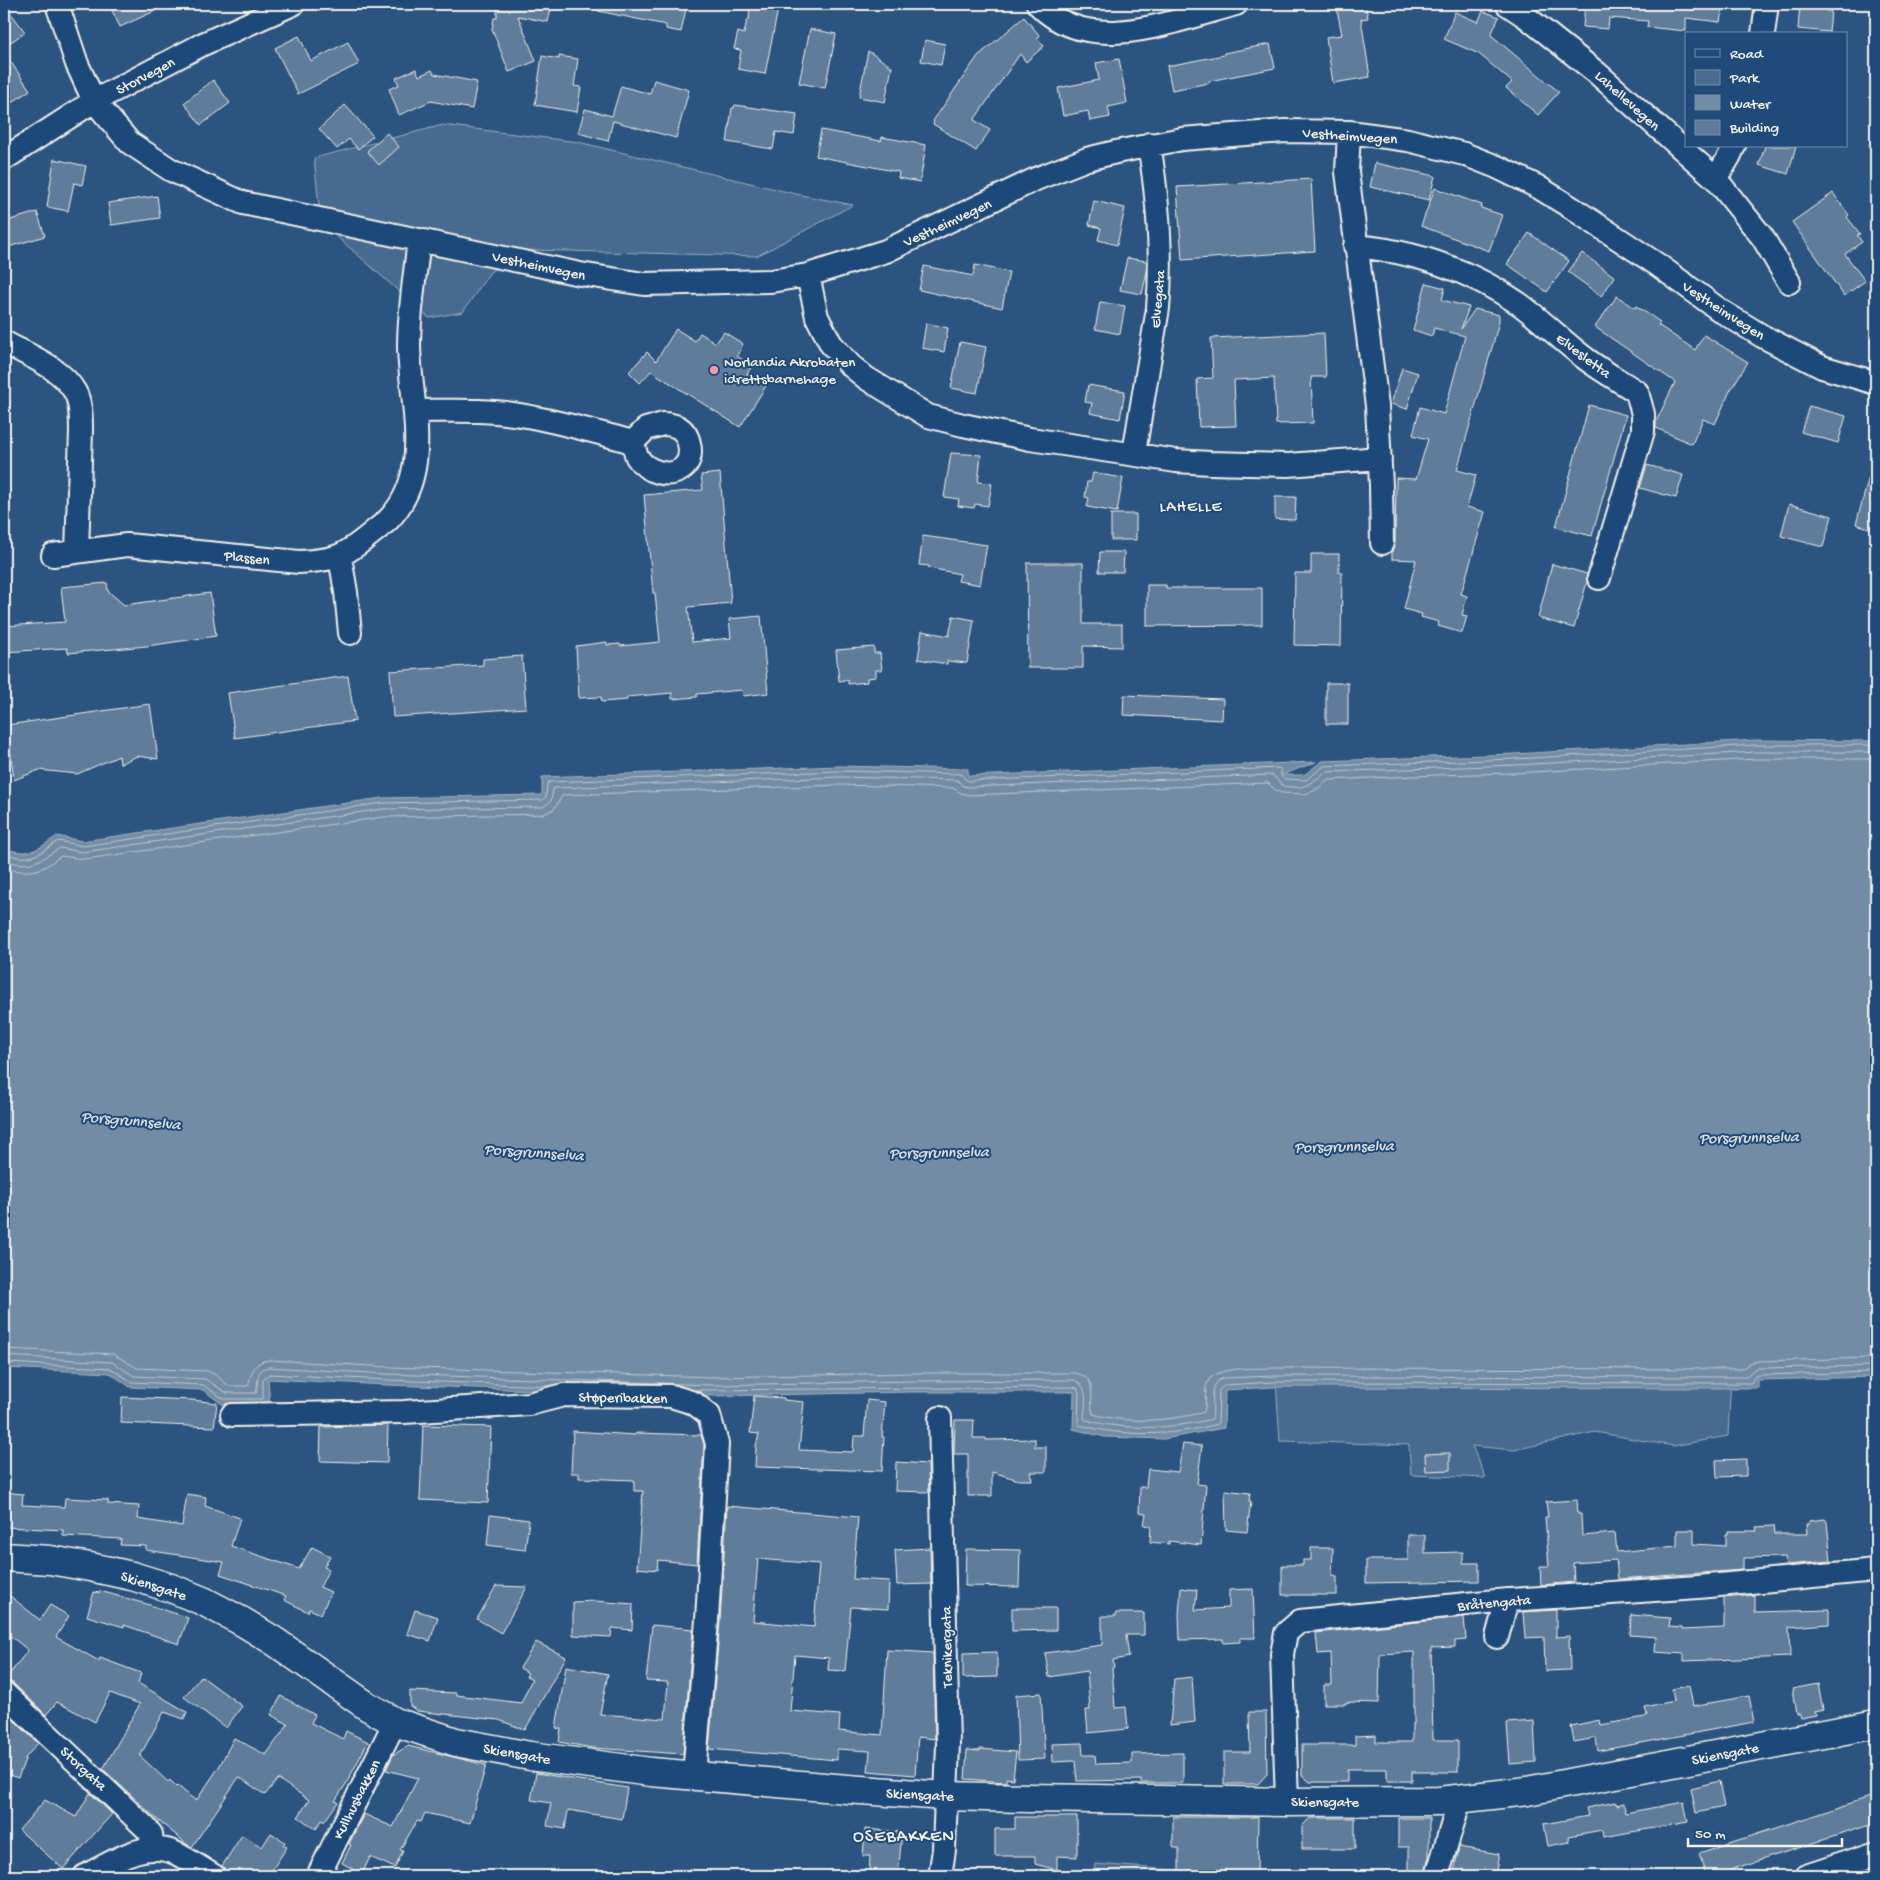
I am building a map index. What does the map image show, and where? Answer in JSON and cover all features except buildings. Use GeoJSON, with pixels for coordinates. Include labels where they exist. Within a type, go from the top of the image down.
{"type":"FeatureCollection","features":[{"type":"Feature","properties":{"kind":"street","name":"Vestheimvegen"},"geometry":{"type":"LineString","coordinates":[[58,4],[77,64],[94,101],[130,143],[172,170],[243,203],[580,274],[644,284],[771,281],[808,275],[886,251],[1036,179],[1087,159],[1149,144],[1182,139],[1285,131],[1349,132],[1408,140],[1464,154],[1497,167],[1538,187],[1572,208],[1658,265],[1721,311],[1762,336],[1822,367],[1876,383]]}},
{"type":"Feature","properties":{"kind":"street","name":"Storvegen"},"geometry":{"type":"LineString","coordinates":[[4,159],[94,101],[203,44],[293,4]]}},
{"type":"Feature","properties":{"kind":"street"},"geometry":{"type":"LineString","coordinates":[[1038,4],[1053,17],[1070,27],[1089,32],[1126,32],[1156,26],[1236,4]]}},
{"type":"Feature","properties":{"kind":"street"},"geometry":{"type":"LineString","coordinates":[[1763,32],[1767,4]]}},
{"type":"Feature","properties":{"kind":"street","name":"Lahellevegen"},"geometry":{"type":"LineString","coordinates":[[1519,8],[1598,73],[1716,179],[1763,238],[1789,282]]}},
{"type":"Feature","properties":{"kind":"street"},"geometry":{"type":"LineString","coordinates":[[1349,132],[1347,172],[1377,406],[1382,543]]}},
{"type":"Feature","properties":{"kind":"street","name":"Elvegata"},"geometry":{"type":"LineString","coordinates":[[1134,453],[1160,289],[1159,224],[1149,144]]}},
{"type":"Feature","properties":{"kind":"street"},"geometry":{"type":"LineString","coordinates":[[1716,179],[1730,157],[1733,148]]}},
{"type":"Feature","properties":{"kind":"street"},"geometry":{"type":"LineString","coordinates":[[350,633],[340,557],[389,519],[406,494],[415,462],[416,411],[409,348],[419,240]]}},
{"type":"Feature","properties":{"kind":"street","name":"Elvesletta"},"geometry":{"type":"LineString","coordinates":[[1355,246],[1383,248],[1427,259],[1479,280],[1520,304],[1586,359],[1637,392],[1643,414],[1641,438],[1599,578]]}},
{"type":"Feature","properties":{"kind":"street"},"geometry":{"type":"LineString","coordinates":[[808,275],[817,317],[831,344],[850,365],[866,378],[928,416],[963,426],[1030,439],[1134,453],[1176,461],[1210,464],[1280,465],[1380,458]]}},
{"type":"Feature","properties":{"kind":"street"},"geometry":{"type":"LineString","coordinates":[[4,342],[45,364],[75,392],[81,416],[77,552]]}},
{"type":"Feature","properties":{"kind":"street"},"geometry":{"type":"LineString","coordinates":[[416,411],[474,410],[519,415],[563,423],[633,442]]}},
{"type":"Feature","properties":{"kind":"street","name":"Plassen"},"geometry":{"type":"LineString","coordinates":[[53,555],[128,545],[299,562],[324,561],[340,557]]}},
{"type":"Feature","properties":{"kind":"street","name":"Støperibakken"},"geometry":{"type":"LineString","coordinates":[[232,1415],[423,1410],[529,1404],[564,1395],[671,1396],[694,1403],[709,1415],[718,1444],[707,1620],[694,1775]]}},
{"type":"Feature","properties":{"kind":"street","name":"Teknikergata"},"geometry":{"type":"LineString","coordinates":[[940,1418],[948,1744],[944,1850],[940,1876]]}},
{"type":"Feature","properties":{"kind":"street","name":"Skiensgate"},"geometry":{"type":"LineString","coordinates":[[4,1557],[50,1560],[90,1567],[132,1576],[171,1588],[243,1622],[274,1641],[367,1706],[395,1722],[456,1742],[530,1756],[694,1775],[848,1789],[945,1796],[1287,1802],[1439,1801],[1527,1791],[1876,1724]]}},
{"type":"Feature","properties":{"kind":"street","name":"Bråtengata"},"geometry":{"type":"LineString","coordinates":[[1287,1802],[1282,1654],[1286,1633],[1300,1621],[1508,1600],[1698,1587],[1876,1570]]}},
{"type":"Feature","properties":{"kind":"street"},"geometry":{"type":"LineString","coordinates":[[1497,1637],[1508,1600]]}},
{"type":"Feature","properties":{"kind":"street","name":"Storgata"},"geometry":{"type":"LineString","coordinates":[[4,1693],[146,1828],[151,1834],[152,1849]]}},
{"type":"Feature","properties":{"kind":"street","name":"Kullhusbakken"},"geometry":{"type":"LineString","coordinates":[[318,1876],[395,1722]]}},
{"type":"Feature","properties":{"kind":"street"},"geometry":{"type":"LineString","coordinates":[[1437,1876],[1460,1799]]}},
{"type":"Feature","properties":{"kind":"street"},"geometry":{"type":"LineString","coordinates":[[85,1876],[124,1856],[152,1849],[171,1852],[214,1876]]}},
{"type":"Feature","properties":{"kind":"street"},"geometry":{"type":"LineString","coordinates":[[1806,1876],[1876,1853]]}},
{"type":"Feature","properties":{"kind":"green space"},"geometry":{"type":"Polygon","coordinates":[[[443,125],[578,142],[796,194],[853,205],[757,256],[528,250],[490,272],[463,312],[429,318],[334,234],[320,215],[314,158],[443,125]]]}},
{"type":"Feature","properties":{"kind":"green space"},"geometry":{"type":"Polygon","coordinates":[[[1731,1376],[1728,1436],[1673,1446],[1595,1432],[1514,1450],[1472,1446],[1486,1478],[1411,1475],[1409,1445],[1280,1441],[1276,1382],[1731,1376]]]}},
{"type":"Feature","properties":{"kind":"green space"},"geometry":{"type":"Polygon","coordinates":[[[1095,1864],[1201,1872],[1201,1876],[1094,1876],[1095,1864]]]}},
{"type":"Feature","properties":{"kind":"water","name":"Porsgrunnselva"},"geometry":{"type":"Polygon","coordinates":[[[1756,740],[1876,741],[1876,1377],[1758,1380],[1758,1388],[1273,1387],[1225,1390],[1224,1428],[1164,1439],[1105,1437],[1073,1429],[1074,1392],[912,1392],[713,1396],[268,1379],[270,1405],[222,1404],[203,1390],[130,1387],[110,1373],[4,1368],[4,848],[27,852],[33,851],[57,836],[82,841],[382,798],[542,795],[542,777],[840,766],[968,769],[968,776],[1316,762],[1282,775],[1304,775],[1322,761],[1514,754],[1756,740]]]}},
{"type":"Feature","properties":{"kind":"place","name":"Norlandia Akrobaten idrettsbarnehage"},"geometry":{"type":"Point","coordinates":[714,370]}},
{"type":"Feature","properties":{"kind":"district","name":"LAHELLE"},"geometry":{"type":"Point","coordinates":[1191,505]}},
{"type":"Feature","properties":{"kind":"district","name":"OSEBAKKEN"},"geometry":{"type":"Point","coordinates":[904,1835]}}]}
